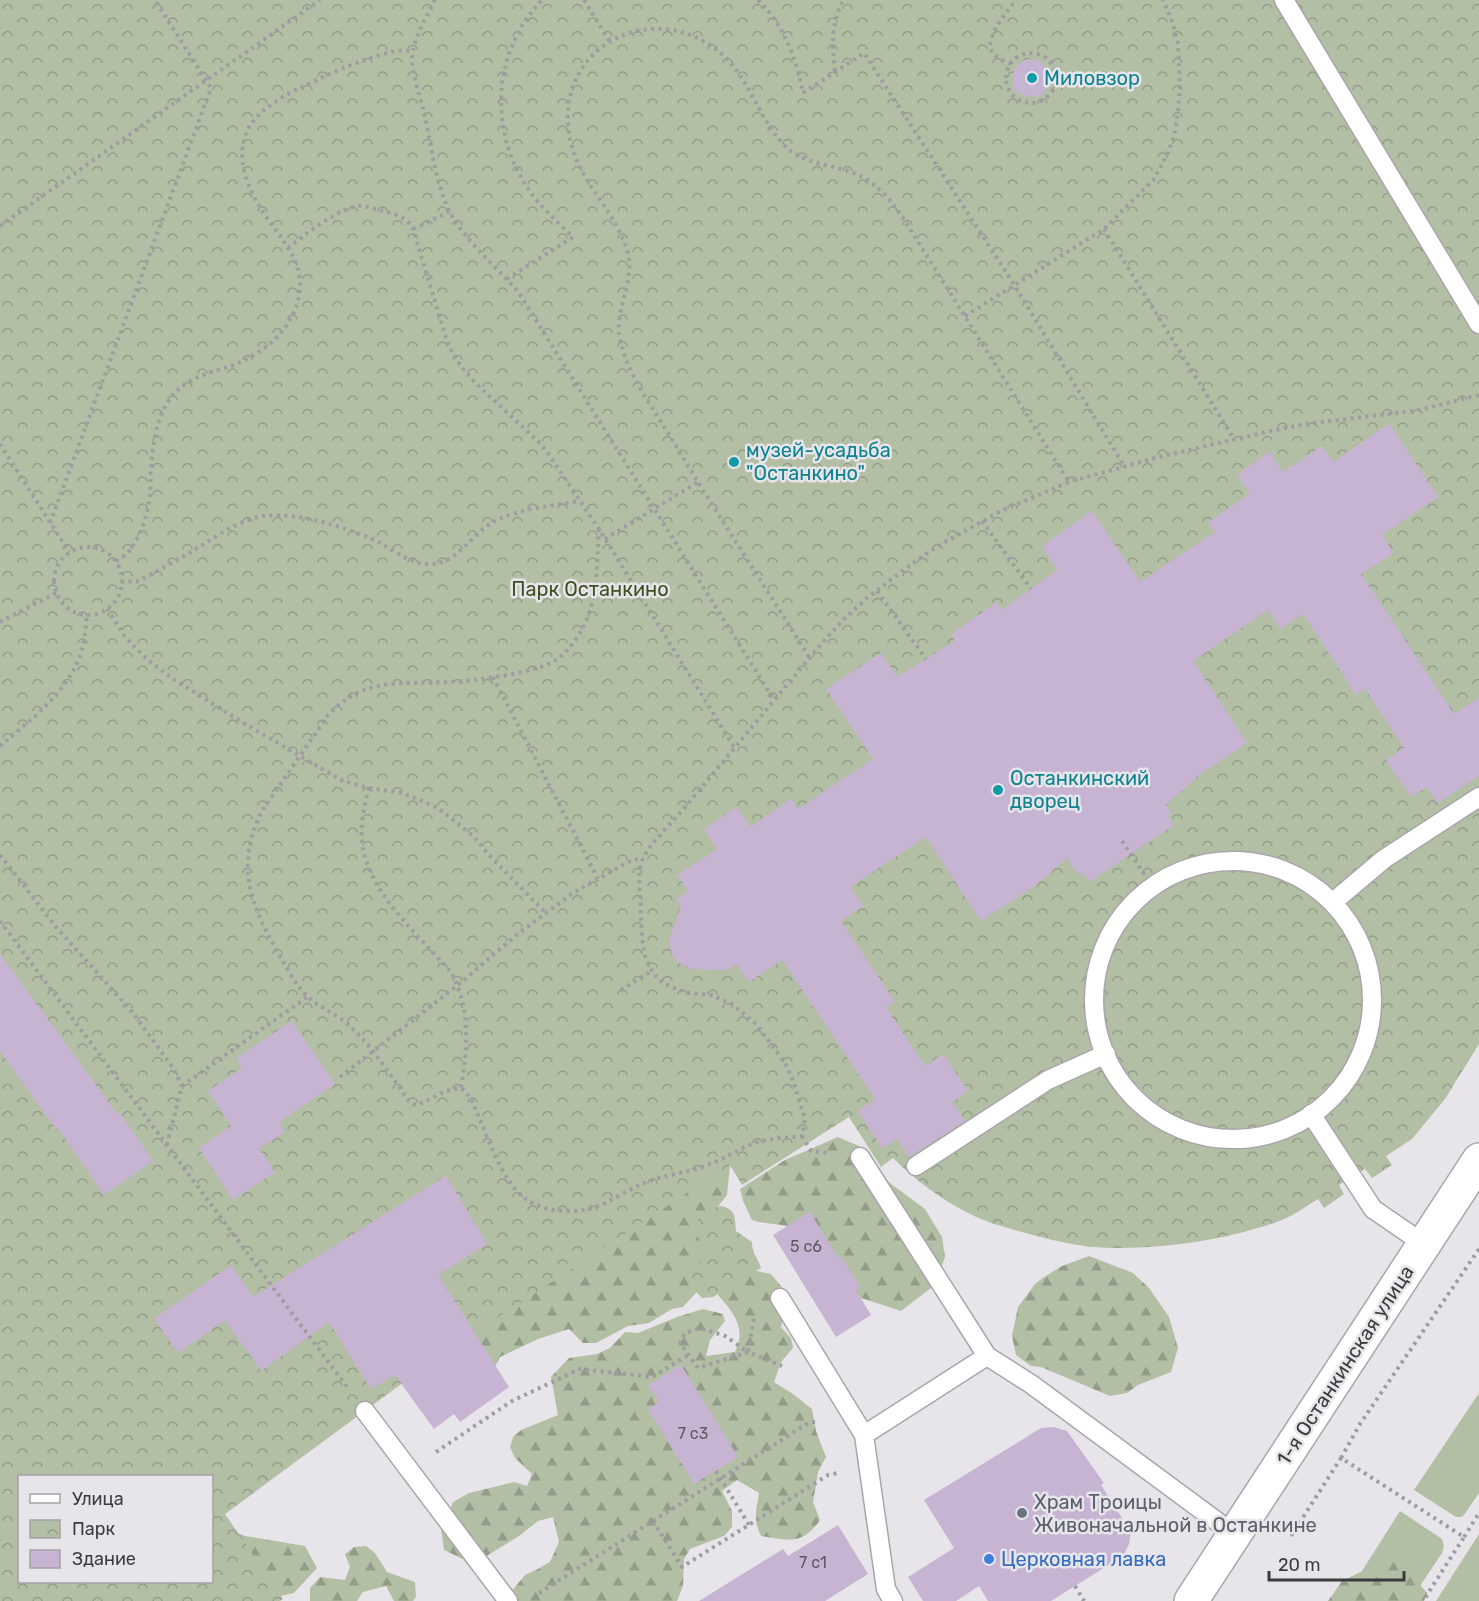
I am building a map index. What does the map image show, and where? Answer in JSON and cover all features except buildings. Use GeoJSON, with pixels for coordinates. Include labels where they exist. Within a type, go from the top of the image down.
{"type":"FeatureCollection","features":[{"type":"Feature","properties":{"kind":"street","name":"1-я Останкинская улица"},"geometry":{"type":"LineString","coordinates":[[1191,1601],[1479,1160]]}},
{"type":"Feature","properties":{"kind":"lane"},"geometry":{"type":"LineString","coordinates":[[1284,0],[1479,324]]}},
{"type":"Feature","properties":{"kind":"lane"},"geometry":{"type":"LineString","coordinates":[[1333,902],[1384,859],[1479,797]]}},
{"type":"Feature","properties":{"kind":"lane"},"geometry":{"type":"LineString","coordinates":[[1235,860],[1256,862],[1278,867],[1298,876],[1333,902],[1347,918],[1366,957],[1373,1000],[1366,1044],[1346,1082],[1331,1099],[1296,1124],[1254,1137],[1232,1139],[1189,1132],[1169,1123],[1150,1112],[1120,1081],[1100,1041],[1094,998],[1096,977],[1101,956],[1121,917],[1152,886],[1171,875],[1213,862],[1235,860]]}},
{"type":"Feature","properties":{"kind":"lane"},"geometry":{"type":"LineString","coordinates":[[916,1166],[1048,1080],[1106,1054]]}},
{"type":"Feature","properties":{"kind":"lane"},"geometry":{"type":"LineString","coordinates":[[1311,1114],[1373,1209],[1424,1244]]}},
{"type":"Feature","properties":{"kind":"lane"},"geometry":{"type":"LineString","coordinates":[[860,1157],[987,1356],[1031,1384],[1234,1534]]}},
{"type":"Feature","properties":{"kind":"lane"},"geometry":{"type":"LineString","coordinates":[[780,1299],[860,1428],[869,1468],[886,1590],[893,1601]]}},
{"type":"Feature","properties":{"kind":"lane"},"geometry":{"type":"LineString","coordinates":[[860,1428],[987,1356]]}},
{"type":"Feature","properties":{"kind":"lane"},"geometry":{"type":"LineString","coordinates":[[365,1411],[508,1601]]}},
{"type":"Feature","properties":{"kind":"path"},"geometry":{"type":"LineString","coordinates":[[50,523],[211,88],[155,0]]}},
{"type":"Feature","properties":{"kind":"path"},"geometry":{"type":"LineString","coordinates":[[0,226],[320,0]]}},
{"type":"Feature","properties":{"kind":"path"},"geometry":{"type":"LineString","coordinates":[[435,0],[416,39],[412,60],[437,174],[449,212],[474,245],[519,293],[774,700]]}},
{"type":"Feature","properties":{"kind":"path"},"geometry":{"type":"LineString","coordinates":[[507,279],[573,237],[540,205],[528,188],[516,169],[502,125],[500,104],[502,79],[509,54],[522,28],[543,0]]}},
{"type":"Feature","properties":{"kind":"path"},"geometry":{"type":"LineString","coordinates":[[584,0],[610,42]]}},
{"type":"Feature","properties":{"kind":"path"},"geometry":{"type":"LineString","coordinates":[[758,0],[781,28],[792,51],[803,93],[864,53],[1015,286],[1124,466]]}},
{"type":"Feature","properties":{"kind":"path"},"geometry":{"type":"LineString","coordinates":[[835,71],[832,49],[833,30],[843,0]]}},
{"type":"Feature","properties":{"kind":"path"},"geometry":{"type":"LineString","coordinates":[[1011,64],[995,55],[991,50],[991,41],[993,33],[1016,0]]}},
{"type":"Feature","properties":{"kind":"path"},"geometry":{"type":"LineString","coordinates":[[965,316],[1104,229],[1154,179],[1174,136],[1178,113],[1180,65],[1178,44],[1163,0]]}},
{"type":"Feature","properties":{"kind":"path"},"geometry":{"type":"LineString","coordinates":[[809,657],[628,368],[618,327],[626,288],[628,254],[614,222],[576,162],[568,125],[568,109],[572,90],[579,73],[592,56],[610,42],[630,32],[652,28],[670,29],[704,41],[733,65],[769,126],[792,153],[862,176],[894,203],[1069,482]]}},
{"type":"Feature","properties":{"kind":"path"},"geometry":{"type":"LineString","coordinates":[[116,561],[129,552],[145,519],[150,496],[154,442],[160,419],[170,398],[185,384],[256,354],[280,335],[295,312],[301,287],[297,267],[288,248],[250,190],[243,170],[242,150],[247,130],[262,111],[287,94],[318,79],[393,51],[413,51]]}},
{"type":"Feature","properties":{"kind":"path"},"geometry":{"type":"LineString","coordinates":[[1035,52],[1049,60],[1057,73],[1057,81],[1050,96],[1044,101],[1028,104],[1014,97],[1006,83],[1006,75],[1011,64],[1019,56],[1035,52]]}},
{"type":"Feature","properties":{"kind":"path"},"geometry":{"type":"LineString","coordinates":[[288,248],[349,208],[359,206],[399,215],[409,222],[447,341],[460,367],[540,443],[605,539],[734,747]]}},
{"type":"Feature","properties":{"kind":"path"},"geometry":{"type":"LineString","coordinates":[[413,229],[449,212]]}},
{"type":"Feature","properties":{"kind":"path"},"geometry":{"type":"LineString","coordinates":[[1104,229],[1234,439]]}},
{"type":"Feature","properties":{"kind":"path"},"geometry":{"type":"LineString","coordinates":[[599,530],[591,608],[585,624],[555,661],[536,668],[493,677],[452,682],[394,682],[363,690],[338,704],[262,811],[254,828],[248,866],[254,904],[261,921],[307,997],[334,1013],[350,1026],[373,1052],[408,1101],[413,1104],[418,1105],[446,1091],[461,1088],[469,1094],[491,1145],[511,1183],[522,1196],[533,1204],[567,1212],[586,1210],[644,1183],[706,1166],[752,1144],[774,1138],[802,1136],[805,1119],[793,1080],[785,1063],[756,1024],[732,1004],[711,995],[689,993],[671,987],[659,980],[652,970],[645,956],[642,938],[639,871],[643,858],[652,844],[809,657],[843,620],[905,569],[936,547],[982,521],[1069,482],[1234,439],[1307,424],[1420,410],[1479,395]]}},
{"type":"Feature","properties":{"kind":"path"},"geometry":{"type":"LineString","coordinates":[[0,444],[69,552]]}},
{"type":"Feature","properties":{"kind":"path"},"geometry":{"type":"LineString","coordinates":[[605,539],[698,482]]}},
{"type":"Feature","properties":{"kind":"path"},"geometry":{"type":"LineString","coordinates":[[122,582],[138,581],[237,525],[263,516],[281,515],[340,527],[378,541],[415,561],[430,565],[445,562],[459,553],[483,528],[511,514],[579,501]]}},
{"type":"Feature","properties":{"kind":"path"},"geometry":{"type":"LineString","coordinates":[[982,521],[1031,589]]}},
{"type":"Feature","properties":{"kind":"path"},"geometry":{"type":"LineString","coordinates":[[94,546],[107,552],[116,561],[122,582],[116,600],[107,609],[94,614],[81,614],[69,609],[59,600],[54,587],[54,574],[59,561],[69,552],[81,547],[94,546]]}},
{"type":"Feature","properties":{"kind":"path"},"geometry":{"type":"LineString","coordinates":[[877,591],[926,659]]}},
{"type":"Feature","properties":{"kind":"path"},"geometry":{"type":"LineString","coordinates":[[0,622],[56,593]]}},
{"type":"Feature","properties":{"kind":"path"},"geometry":{"type":"LineString","coordinates":[[107,609],[126,638],[148,660],[217,707],[343,781],[402,793],[438,808],[472,835],[546,913]]}},
{"type":"Feature","properties":{"kind":"path"},"geometry":{"type":"LineString","coordinates":[[0,746],[44,708],[71,674],[80,657],[87,615]]}},
{"type":"Feature","properties":{"kind":"path"},"geometry":{"type":"LineString","coordinates":[[493,677],[598,879]]}},
{"type":"Feature","properties":{"kind":"path"},"geometry":{"type":"LineString","coordinates":[[369,788],[363,810],[362,831],[364,855],[374,878],[386,898],[450,971],[458,984],[467,1029],[467,1050],[461,1088]]}},
{"type":"Feature","properties":{"kind":"path"},"geometry":{"type":"LineString","coordinates":[[1122,841],[1152,886]]}},
{"type":"Feature","properties":{"kind":"path"},"geometry":{"type":"LineString","coordinates":[[0,855],[57,927],[134,1014],[173,1068],[182,1086]]}},
{"type":"Feature","properties":{"kind":"path"},"geometry":{"type":"LineString","coordinates":[[340,1077],[519,933],[573,893],[632,860],[643,858]]}},
{"type":"Feature","properties":{"kind":"path"},"geometry":{"type":"LineString","coordinates":[[0,921],[365,1411]]}},
{"type":"Feature","properties":{"kind":"path"},"geometry":{"type":"LineString","coordinates":[[621,990],[652,970]]}},
{"type":"Feature","properties":{"kind":"path"},"geometry":{"type":"LineString","coordinates":[[166,1144],[182,1086],[307,997]]}},
{"type":"Feature","properties":{"kind":"path"},"geometry":{"type":"LineString","coordinates":[[1290,1536],[1341,1458],[1360,1424],[1479,1249]]}},
{"type":"Feature","properties":{"kind":"path"},"geometry":{"type":"LineString","coordinates":[[748,1352],[699,1368],[680,1343],[685,1333],[700,1328],[725,1336],[748,1352],[834,1385]]}},
{"type":"Feature","properties":{"kind":"path"},"geometry":{"type":"LineString","coordinates":[[410,1470],[512,1401],[580,1369],[652,1377],[688,1355]]}},
{"type":"Feature","properties":{"kind":"path"},"geometry":{"type":"LineString","coordinates":[[536,1595],[810,1422],[860,1428]]}},
{"type":"Feature","properties":{"kind":"path"},"geometry":{"type":"LineString","coordinates":[[1341,1458],[1464,1537]]}},
{"type":"Feature","properties":{"kind":"path"},"geometry":{"type":"LineString","coordinates":[[653,1521],[682,1567],[828,1474],[869,1468]]}},
{"type":"Feature","properties":{"kind":"path"},"geometry":{"type":"LineString","coordinates":[[716,1470],[749,1525]]}},
{"type":"Feature","properties":{"kind":"path"},"geometry":{"type":"LineString","coordinates":[[1423,1601],[1479,1513]]}},
{"type":"Feature","properties":{"kind":"path"},"geometry":{"type":"LineString","coordinates":[[1075,1586],[1084,1601]]}},
{"type":"Feature","properties":{"kind":"green space","name":"Парк Останкино"},"geometry":{"type":"Polygon","coordinates":[[[0,0],[1479,0],[1479,1044],[1445,1099],[1412,1139],[1386,1156],[1392,1165],[1372,1178],[1365,1169],[1339,1185],[1344,1194],[1324,1208],[1318,1199],[1287,1218],[1263,1227],[1176,1245],[1100,1248],[1076,1245],[994,1224],[970,1214],[929,1189],[893,1158],[881,1167],[849,1117],[742,1185],[730,1165],[438,1357],[225,1514],[283,1599],[280,1601],[0,1601],[0,0]]]}},
{"type":"Feature","properties":{"kind":"green space"},"geometry":{"type":"Polygon","coordinates":[[[733,1136],[727,1195],[709,1218],[705,1283],[683,1307],[672,1309],[649,1323],[628,1326],[596,1343],[583,1343],[569,1329],[538,1339],[500,1357],[487,1383],[463,1373],[475,1332],[733,1136]]]}},
{"type":"Feature","properties":{"kind":"green space"},"geometry":{"type":"Polygon","coordinates":[[[838,1137],[859,1146],[879,1175],[925,1209],[942,1237],[945,1257],[935,1285],[901,1311],[846,1293],[794,1229],[752,1220],[743,1201],[740,1189],[785,1160],[838,1137]]]}},
{"type":"Feature","properties":{"kind":"green space"},"geometry":{"type":"Polygon","coordinates":[[[720,1206],[732,1211],[736,1231],[752,1242],[761,1268],[713,1297],[702,1298],[690,1281],[692,1271],[701,1263],[705,1252],[697,1235],[695,1224],[705,1213],[720,1206]]]}},
{"type":"Feature","properties":{"kind":"green space"},"geometry":{"type":"Polygon","coordinates":[[[1089,1256],[1133,1273],[1149,1288],[1169,1317],[1178,1348],[1171,1372],[1138,1385],[1127,1393],[1110,1396],[1041,1367],[1031,1366],[1016,1355],[1012,1336],[1018,1307],[1035,1284],[1044,1277],[1062,1266],[1089,1256]]]}},
{"type":"Feature","properties":{"kind":"green space"},"geometry":{"type":"Polygon","coordinates":[[[742,1268],[771,1274],[790,1297],[781,1327],[791,1338],[793,1348],[781,1362],[774,1382],[812,1409],[816,1431],[826,1457],[818,1472],[813,1502],[820,1520],[807,1534],[801,1538],[787,1540],[761,1536],[756,1520],[759,1493],[737,1480],[722,1491],[732,1511],[732,1527],[724,1536],[690,1549],[684,1559],[683,1586],[677,1601],[514,1601],[511,1592],[525,1575],[550,1562],[559,1542],[553,1517],[538,1521],[519,1536],[480,1560],[467,1561],[444,1550],[441,1528],[453,1502],[469,1493],[514,1482],[527,1486],[532,1474],[515,1458],[510,1447],[513,1437],[521,1430],[558,1415],[551,1377],[569,1358],[597,1354],[610,1348],[625,1332],[638,1333],[703,1309],[723,1314],[725,1321],[710,1340],[706,1356],[735,1352],[740,1335],[737,1321],[718,1295],[721,1277],[742,1268]]]}},
{"type":"Feature","properties":{"kind":"green space"},"geometry":{"type":"Polygon","coordinates":[[[1479,1393],[1479,1493],[1464,1515],[1456,1517],[1414,1490],[1479,1393]]]}},
{"type":"Feature","properties":{"kind":"green space"},"geometry":{"type":"Polygon","coordinates":[[[1400,1511],[1442,1539],[1444,1546],[1442,1553],[1410,1601],[1343,1601],[1400,1511]]]}},
{"type":"Feature","properties":{"kind":"green space"},"geometry":{"type":"Polygon","coordinates":[[[234,1532],[305,1546],[317,1568],[294,1593],[258,1601],[153,1583],[213,1583],[234,1532]]]}},
{"type":"Feature","properties":{"kind":"green space"},"geometry":{"type":"Polygon","coordinates":[[[1479,1534],[1479,1601],[1436,1601],[1479,1534]]]}},
{"type":"Feature","properties":{"kind":"green space"},"geometry":{"type":"Polygon","coordinates":[[[366,1546],[375,1553],[387,1572],[415,1582],[416,1597],[413,1601],[394,1601],[386,1586],[363,1592],[357,1601],[310,1601],[310,1588],[320,1577],[345,1580],[350,1567],[345,1554],[354,1547],[366,1546]]]}},
{"type":"Feature","properties":{"kind":"green space"},"geometry":{"type":"Polygon","coordinates":[[[1400,1562],[1427,1593],[1424,1601],[1328,1601],[1342,1581],[1377,1564],[1400,1562]]]}},
{"type":"Feature","properties":{"kind":"place","name":"Миловзор"},"geometry":{"type":"Point","coordinates":[1032,78]}},
{"type":"Feature","properties":{"kind":"place","name":"музей-усадьба \"Останкино\""},"geometry":{"type":"Point","coordinates":[734,462]}},
{"type":"Feature","properties":{"kind":"place","name":"Останкинский дворец"},"geometry":{"type":"Point","coordinates":[998,790]}},
{"type":"Feature","properties":{"kind":"place","name":"Храм Троицы Живоначальной в Останкине"},"geometry":{"type":"Point","coordinates":[1022,1513]}},
{"type":"Feature","properties":{"kind":"place","name":"Церковная лавка"},"geometry":{"type":"Point","coordinates":[989,1559]}}]}
